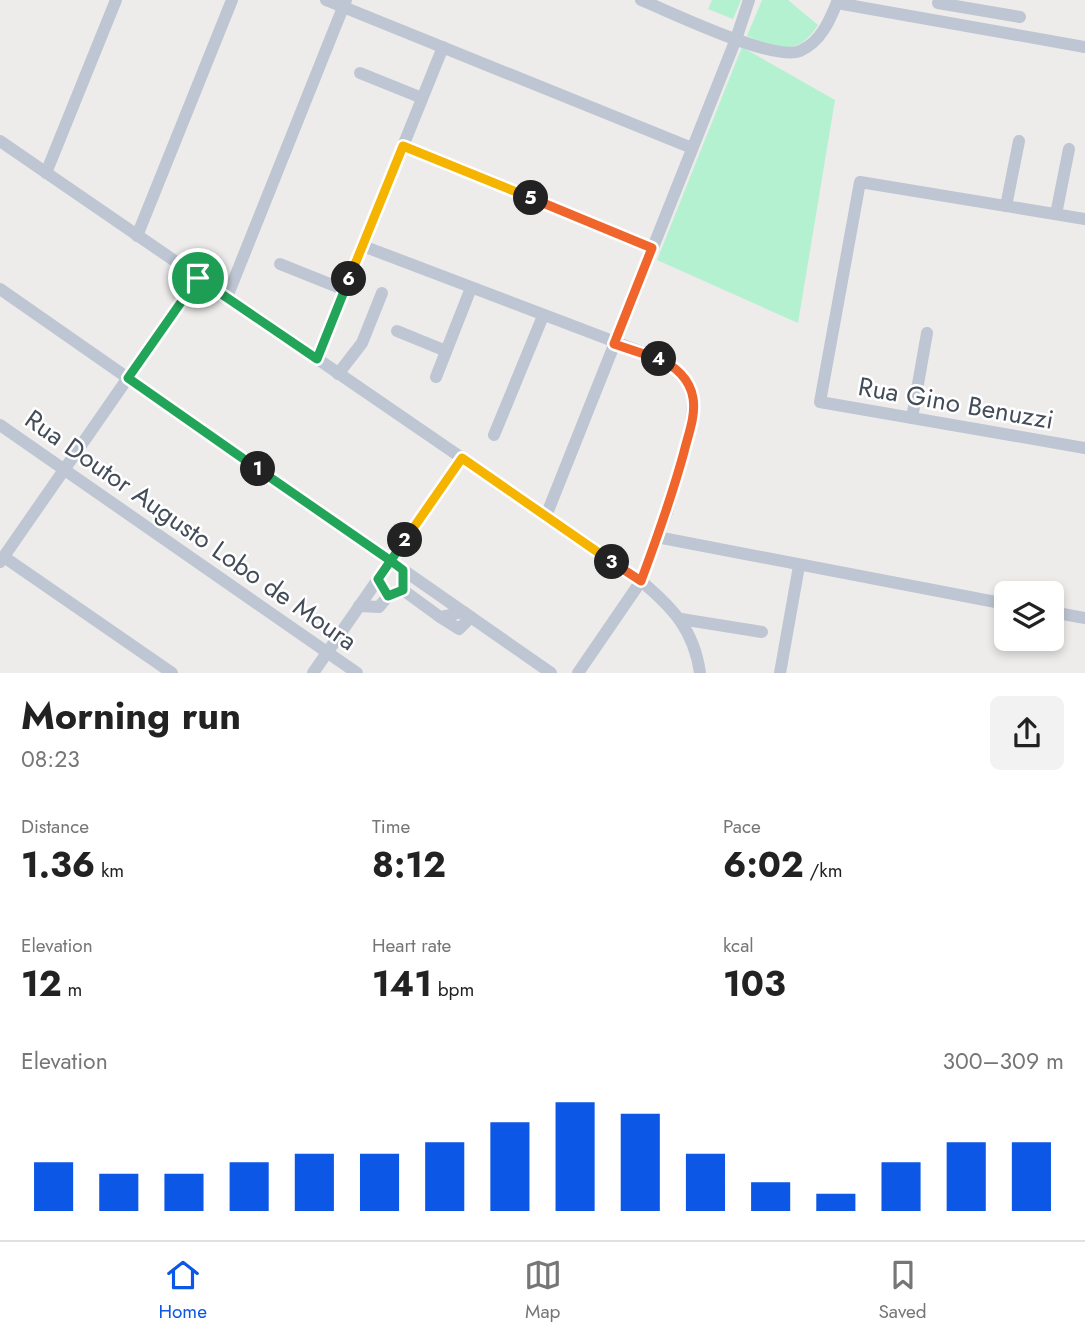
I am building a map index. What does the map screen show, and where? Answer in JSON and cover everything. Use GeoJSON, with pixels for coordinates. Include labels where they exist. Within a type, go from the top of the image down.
{"type":"FeatureCollection","features":[{"type":"Feature","properties":{"kind":"street"},"geometry":{"type":"LineString","coordinates":[[46,173],[116,0]]}},
{"type":"Feature","properties":{"kind":"street"},"geometry":{"type":"LineString","coordinates":[[137,236],[232,0]]}},
{"type":"Feature","properties":{"kind":"street"},"geometry":{"type":"LineString","coordinates":[[326,0],[345,4],[443,47],[692,148]]}},
{"type":"Feature","properties":{"kind":"street"},"geometry":{"type":"LineString","coordinates":[[641,0],[771,51],[794,53],[809,47],[827,25],[837,2],[876,5],[935,21],[1085,47]]}},
{"type":"Feature","properties":{"kind":"street"},"geometry":{"type":"LineString","coordinates":[[546,516],[749,0]]}},
{"type":"Feature","properties":{"kind":"street"},"geometry":{"type":"LineString","coordinates":[[935,21],[938,2],[1020,17]]}},
{"type":"Feature","properties":{"kind":"street"},"geometry":{"type":"LineString","coordinates":[[227,297],[345,4]]}},
{"type":"Feature","properties":{"kind":"street"},"geometry":{"type":"LineString","coordinates":[[317,359],[443,47]]}},
{"type":"Feature","properties":{"kind":"street"},"geometry":{"type":"LineString","coordinates":[[360,72],[422,98]]}},
{"type":"Feature","properties":{"kind":"street"},"geometry":{"type":"LineString","coordinates":[[0,141],[641,581],[681,619],[693,644],[700,673]]}},
{"type":"Feature","properties":{"kind":"street"},"geometry":{"type":"LineString","coordinates":[[1019,141],[1006,206],[1085,219]]}},
{"type":"Feature","properties":{"kind":"street"},"geometry":{"type":"LineString","coordinates":[[403,146],[652,248]]}},
{"type":"Feature","properties":{"kind":"street"},"geometry":{"type":"LineString","coordinates":[[1056,214],[1069,149]]}},
{"type":"Feature","properties":{"kind":"street","name":"Rua Gino Benuzzi"},"geometry":{"type":"LineString","coordinates":[[1006,206],[860,182],[820,402],[1085,448]]}},
{"type":"Feature","properties":{"kind":"street"},"geometry":{"type":"LineString","coordinates":[[363,246],[614,344],[655,357],[675,368],[688,382],[693,412],[687,439],[641,581],[578,673]]}},
{"type":"Feature","properties":{"kind":"street"},"geometry":{"type":"LineString","coordinates":[[280,264],[345,290]]}},
{"type":"Feature","properties":{"kind":"street"},"geometry":{"type":"LineString","coordinates":[[172,673],[2,559],[198,278]]}},
{"type":"Feature","properties":{"kind":"street"},"geometry":{"type":"LineString","coordinates":[[436,377],[471,288]]}},
{"type":"Feature","properties":{"kind":"street"},"geometry":{"type":"LineString","coordinates":[[0,289],[551,673]]}},
{"type":"Feature","properties":{"kind":"street"},"geometry":{"type":"LineString","coordinates":[[338,374],[362,343],[382,293]]}},
{"type":"Feature","properties":{"kind":"street"},"geometry":{"type":"LineString","coordinates":[[494,435],[543,316]]}},
{"type":"Feature","properties":{"kind":"street"},"geometry":{"type":"LineString","coordinates":[[397,331],[446,351]]}},
{"type":"Feature","properties":{"kind":"street"},"geometry":{"type":"LineString","coordinates":[[912,418],[927,332]]}},
{"type":"Feature","properties":{"kind":"street","name":"Rua Doutor Augusto Lobo de Moura"},"geometry":{"type":"LineString","coordinates":[[0,425],[357,673]]}},
{"type":"Feature","properties":{"kind":"street"},"geometry":{"type":"LineString","coordinates":[[313,673],[462,458]]}},
{"type":"Feature","properties":{"kind":"street"},"geometry":{"type":"LineString","coordinates":[[657,537],[994,602]]}},
{"type":"Feature","properties":{"kind":"street"},"geometry":{"type":"LineString","coordinates":[[780,673],[799,566]]}},
{"type":"Feature","properties":{"kind":"street"},"geometry":{"type":"LineString","coordinates":[[403,570],[403,590]]}},
{"type":"Feature","properties":{"kind":"street"},"geometry":{"type":"LineString","coordinates":[[378,579],[388,596]]}},
{"type":"Feature","properties":{"kind":"street"},"geometry":{"type":"LineString","coordinates":[[359,606],[379,607],[388,596],[403,590]]}},
{"type":"Feature","properties":{"kind":"street"},"geometry":{"type":"LineString","coordinates":[[403,590],[440,617],[467,614]]}},
{"type":"Feature","properties":{"kind":"street"},"geometry":{"type":"LineString","coordinates":[[1064,614],[1085,618]]}},
{"type":"Feature","properties":{"kind":"street"},"geometry":{"type":"LineString","coordinates":[[681,619],[762,632]]}},
{"type":"Feature","properties":{"kind":"green space"},"geometry":{"type":"Polygon","coordinates":[[[712,0],[741,0],[733,19],[708,9],[712,0]]]}},
{"type":"Feature","properties":{"kind":"green space"},"geometry":{"type":"Polygon","coordinates":[[[762,0],[788,0],[818,25],[803,42],[795,46],[778,47],[747,36],[762,0]]]}},
{"type":"Feature","properties":{"kind":"green space"},"geometry":{"type":"Polygon","coordinates":[[[742,47],[835,100],[798,323],[657,260],[742,47]]]}},
{"type":"Feature","properties":{"kind":"route"},"geometry":{"type":"LineString","coordinates":[[198,278],[128,378],[391,561],[403,570],[403,590],[388,596],[378,579],[391,561],[462,458],[641,581],[672,493],[693,412],[688,382],[675,368],[655,357],[614,344],[652,248],[403,146],[317,359],[198,278]]}}]}
